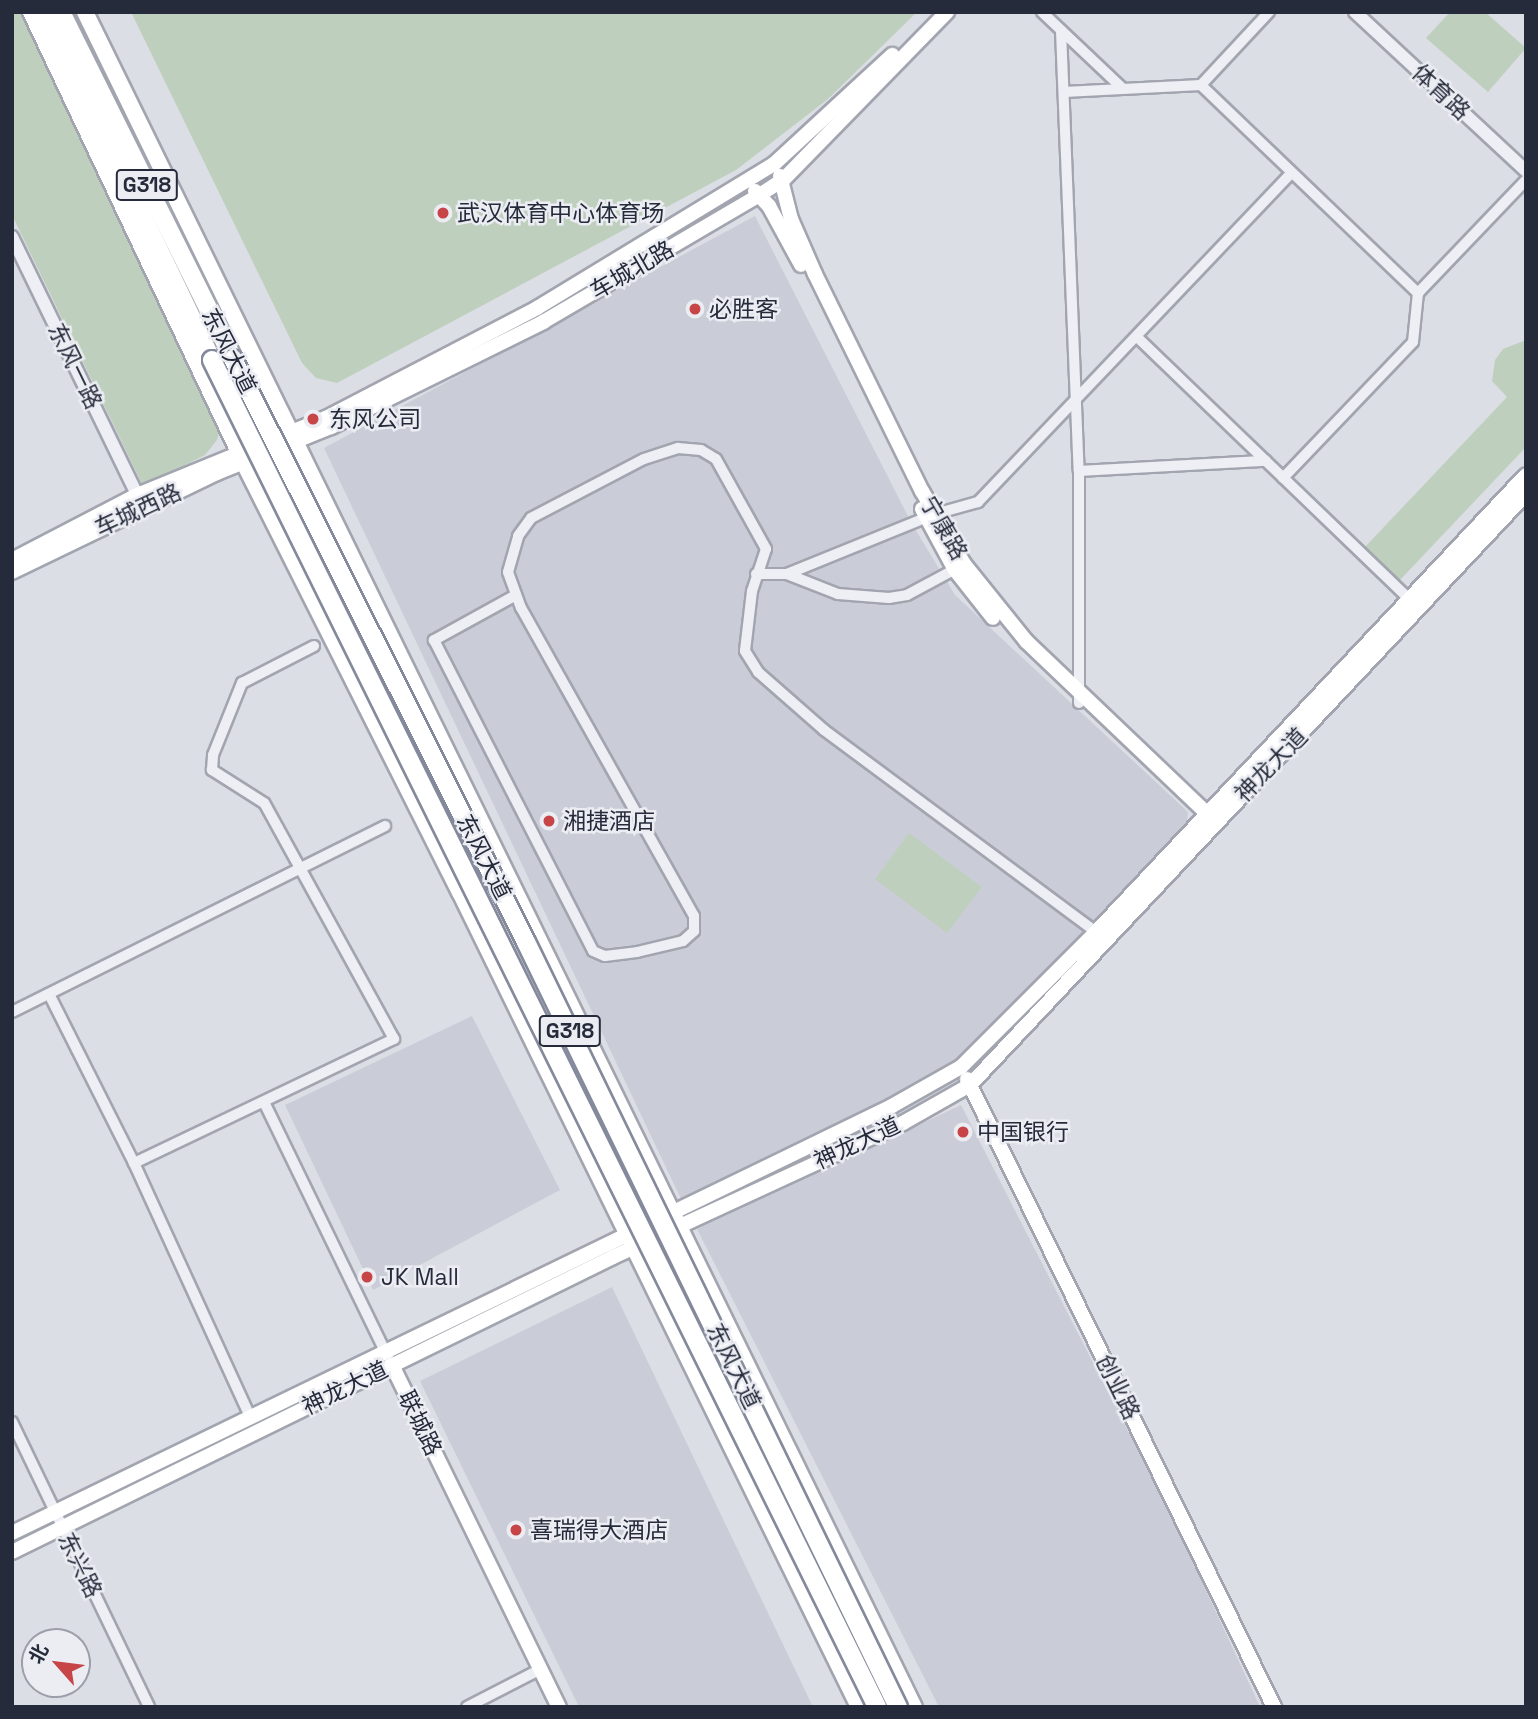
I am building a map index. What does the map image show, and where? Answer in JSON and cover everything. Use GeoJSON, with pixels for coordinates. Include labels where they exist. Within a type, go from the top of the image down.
{"type":"FeatureCollection","features":[{"type":"Feature","properties":{"kind":"highway","name":"东风大道"},"geometry":{"type":"LineString","coordinates":[[45,12],[260,461],[877,1707]]}},
{"type":"Feature","properties":{"kind":"highway","name":"东风大道"},"geometry":{"type":"LineString","coordinates":[[61,12],[526,942],[898,1707]]}},
{"type":"Feature","properties":{"kind":"main road"},"geometry":{"type":"LineString","coordinates":[[31,12],[242,457],[635,1247],[859,1707]]}},
{"type":"Feature","properties":{"kind":"main road"},"geometry":{"type":"LineString","coordinates":[[85,12],[244,346],[293,437],[914,1707]]}},
{"type":"Feature","properties":{"kind":"main road","name":"车城北路"},"geometry":{"type":"LineString","coordinates":[[293,437],[537,308],[750,181],[774,164],[936,12]]}},
{"type":"Feature","properties":{"kind":"main road","name":"车城北路"},"geometry":{"type":"LineString","coordinates":[[263,448],[293,437],[543,322],[758,197],[783,180],[947,12]]}},
{"type":"Feature","properties":{"kind":"main road","name":"宁康路"},"geometry":{"type":"LineString","coordinates":[[774,164],[783,180],[786,206],[815,274],[930,516],[960,567],[1079,698],[1209,821]]}},
{"type":"Feature","properties":{"kind":"main road"},"geometry":{"type":"LineString","coordinates":[[750,181],[758,197],[769,206],[786,234],[930,516]]}},
{"type":"Feature","properties":{"kind":"main road","name":"车城西路"},"geometry":{"type":"LineString","coordinates":[[12,559],[137,495],[263,448]]}},
{"type":"Feature","properties":{"kind":"main road","name":"车城西路"},"geometry":{"type":"LineString","coordinates":[[12,572],[242,457]]}},
{"type":"Feature","properties":{"kind":"main road","name":"神龙大道"},"geometry":{"type":"LineString","coordinates":[[12,1533],[250,1416],[389,1359],[903,1123],[970,1085],[1526,475]]}},
{"type":"Feature","properties":{"kind":"main road","name":"神龙大道"},"geometry":{"type":"LineString","coordinates":[[12,1552],[389,1359],[627,1231],[892,1106],[961,1067],[1209,821],[1526,494]]}},
{"type":"Feature","properties":{"kind":"main road","name":"创业路"},"geometry":{"type":"LineString","coordinates":[[961,1067],[1274,1707]]}},
{"type":"Feature","properties":{"kind":"main road","name":"联城路"},"geometry":{"type":"LineString","coordinates":[[389,1359],[559,1707]]}},
{"type":"Feature","properties":{"kind":"street"},"geometry":{"type":"LineString","coordinates":[[1042,12],[1121,87]]}},
{"type":"Feature","properties":{"kind":"street"},"geometry":{"type":"LineString","coordinates":[[1064,92],[1201,85],[1269,12]]}},
{"type":"Feature","properties":{"kind":"street","name":"体育路"},"geometry":{"type":"LineString","coordinates":[[1355,12],[1526,171]]}},
{"type":"Feature","properties":{"kind":"street"},"geometry":{"type":"LineString","coordinates":[[1061,30],[1079,471],[1079,698]]}},
{"type":"Feature","properties":{"kind":"street"},"geometry":{"type":"LineString","coordinates":[[1201,85],[1418,293]]}},
{"type":"Feature","properties":{"kind":"street"},"geometry":{"type":"LineString","coordinates":[[787,574],[930,516],[978,502],[1291,173]]}},
{"type":"Feature","properties":{"kind":"street"},"geometry":{"type":"LineString","coordinates":[[1283,478],[1413,342],[1418,293],[1526,180]]}},
{"type":"Feature","properties":{"kind":"street","name":"东风一路"},"geometry":{"type":"LineString","coordinates":[[12,237],[137,495]]}},
{"type":"Feature","properties":{"kind":"street"},"geometry":{"type":"LineString","coordinates":[[1137,337],[1410,600]]}},
{"type":"Feature","properties":{"kind":"street"},"geometry":{"type":"LineString","coordinates":[[516,595],[434,640],[593,951],[605,956],[637,953],[683,941],[694,931],[694,916],[516,595],[508,572],[518,536],[531,518],[644,459],[678,447],[701,450],[716,459],[729,477],[766,549],[756,574],[745,651],[758,671],[824,730],[1096,932]]}},
{"type":"Feature","properties":{"kind":"street"},"geometry":{"type":"LineString","coordinates":[[1079,471],[1266,461]]}},
{"type":"Feature","properties":{"kind":"street"},"geometry":{"type":"LineString","coordinates":[[756,574],[787,574],[838,594],[890,598],[907,595],[960,567]]}},
{"type":"Feature","properties":{"kind":"street"},"geometry":{"type":"LineString","coordinates":[[134,1163],[394,1039],[303,867],[264,803],[212,770],[213,755],[242,683],[314,646]]}},
{"type":"Feature","properties":{"kind":"street"},"geometry":{"type":"LineString","coordinates":[[12,1012],[385,826]]}},
{"type":"Feature","properties":{"kind":"street"},"geometry":{"type":"LineString","coordinates":[[49,994],[134,1163],[250,1416]]}},
{"type":"Feature","properties":{"kind":"street","name":"联城路"},"geometry":{"type":"LineString","coordinates":[[264,1102],[389,1359]]}},
{"type":"Feature","properties":{"kind":"street","name":"东兴路"},"geometry":{"type":"LineString","coordinates":[[12,1422],[149,1707]]}},
{"type":"Feature","properties":{"kind":"street"},"geometry":{"type":"LineString","coordinates":[[467,1707],[541,1669]]}},
{"type":"Feature","properties":{"kind":"shaded area"},"geometry":{"type":"Polygon","coordinates":[[[755,216],[912,524],[955,595],[1188,812],[1186,831],[961,1067],[681,1199],[324,448],[755,216]]]}},
{"type":"Feature","properties":{"kind":"shaded area"},"geometry":{"type":"Polygon","coordinates":[[[472,1016],[560,1190],[373,1290],[285,1105],[472,1016]]]}},
{"type":"Feature","properties":{"kind":"shaded area"},"geometry":{"type":"Polygon","coordinates":[[[961,1105],[1172,1517],[1260,1707],[939,1707],[697,1229],[961,1105]]]}},
{"type":"Feature","properties":{"kind":"shaded area"},"geometry":{"type":"Polygon","coordinates":[[[612,1287],[813,1707],[579,1707],[420,1381],[612,1287]]]}},
{"type":"Feature","properties":{"kind":"green space"},"geometry":{"type":"Polygon","coordinates":[[[12,12],[29,12],[222,421],[217,440],[205,455],[143,486],[12,215],[12,12]]]}},
{"type":"Feature","properties":{"kind":"green space","name":"武汉体育中心体育场"},"geometry":{"type":"Polygon","coordinates":[[[131,12],[917,12],[828,99],[736,170],[337,383],[316,378],[302,363],[131,12]]]}},
{"type":"Feature","properties":{"kind":"green space"},"geometry":{"type":"Polygon","coordinates":[[[1450,12],[1485,12],[1526,48],[1488,92],[1426,38],[1450,12]]]}},
{"type":"Feature","properties":{"kind":"green space"},"geometry":{"type":"Polygon","coordinates":[[[1526,340],[1526,447],[1400,580],[1365,547],[1507,397],[1492,381],[1495,360],[1503,349],[1526,340]]]}},
{"type":"Feature","properties":{"kind":"green space"},"geometry":{"type":"Polygon","coordinates":[[[909,833],[982,887],[947,933],[875,879],[909,833]]]}},
{"type":"Feature","properties":{"kind":"place","name":"武汉体育中心体育场"},"geometry":{"type":"Point","coordinates":[443,213]}},
{"type":"Feature","properties":{"kind":"place","name":"必胜客"},"geometry":{"type":"Point","coordinates":[695,309]}},
{"type":"Feature","properties":{"kind":"place","name":"东风公司"},"geometry":{"type":"Point","coordinates":[313,419]}},
{"type":"Feature","properties":{"kind":"place","name":"湘捷酒店"},"geometry":{"type":"Point","coordinates":[549,821]}},
{"type":"Feature","properties":{"kind":"place","name":"中国银行"},"geometry":{"type":"Point","coordinates":[963,1132]}},
{"type":"Feature","properties":{"kind":"place","name":"JK Mall"},"geometry":{"type":"Point","coordinates":[367,1277]}},
{"type":"Feature","properties":{"kind":"place","name":"喜瑞得大酒店"},"geometry":{"type":"Point","coordinates":[516,1530]}}]}
